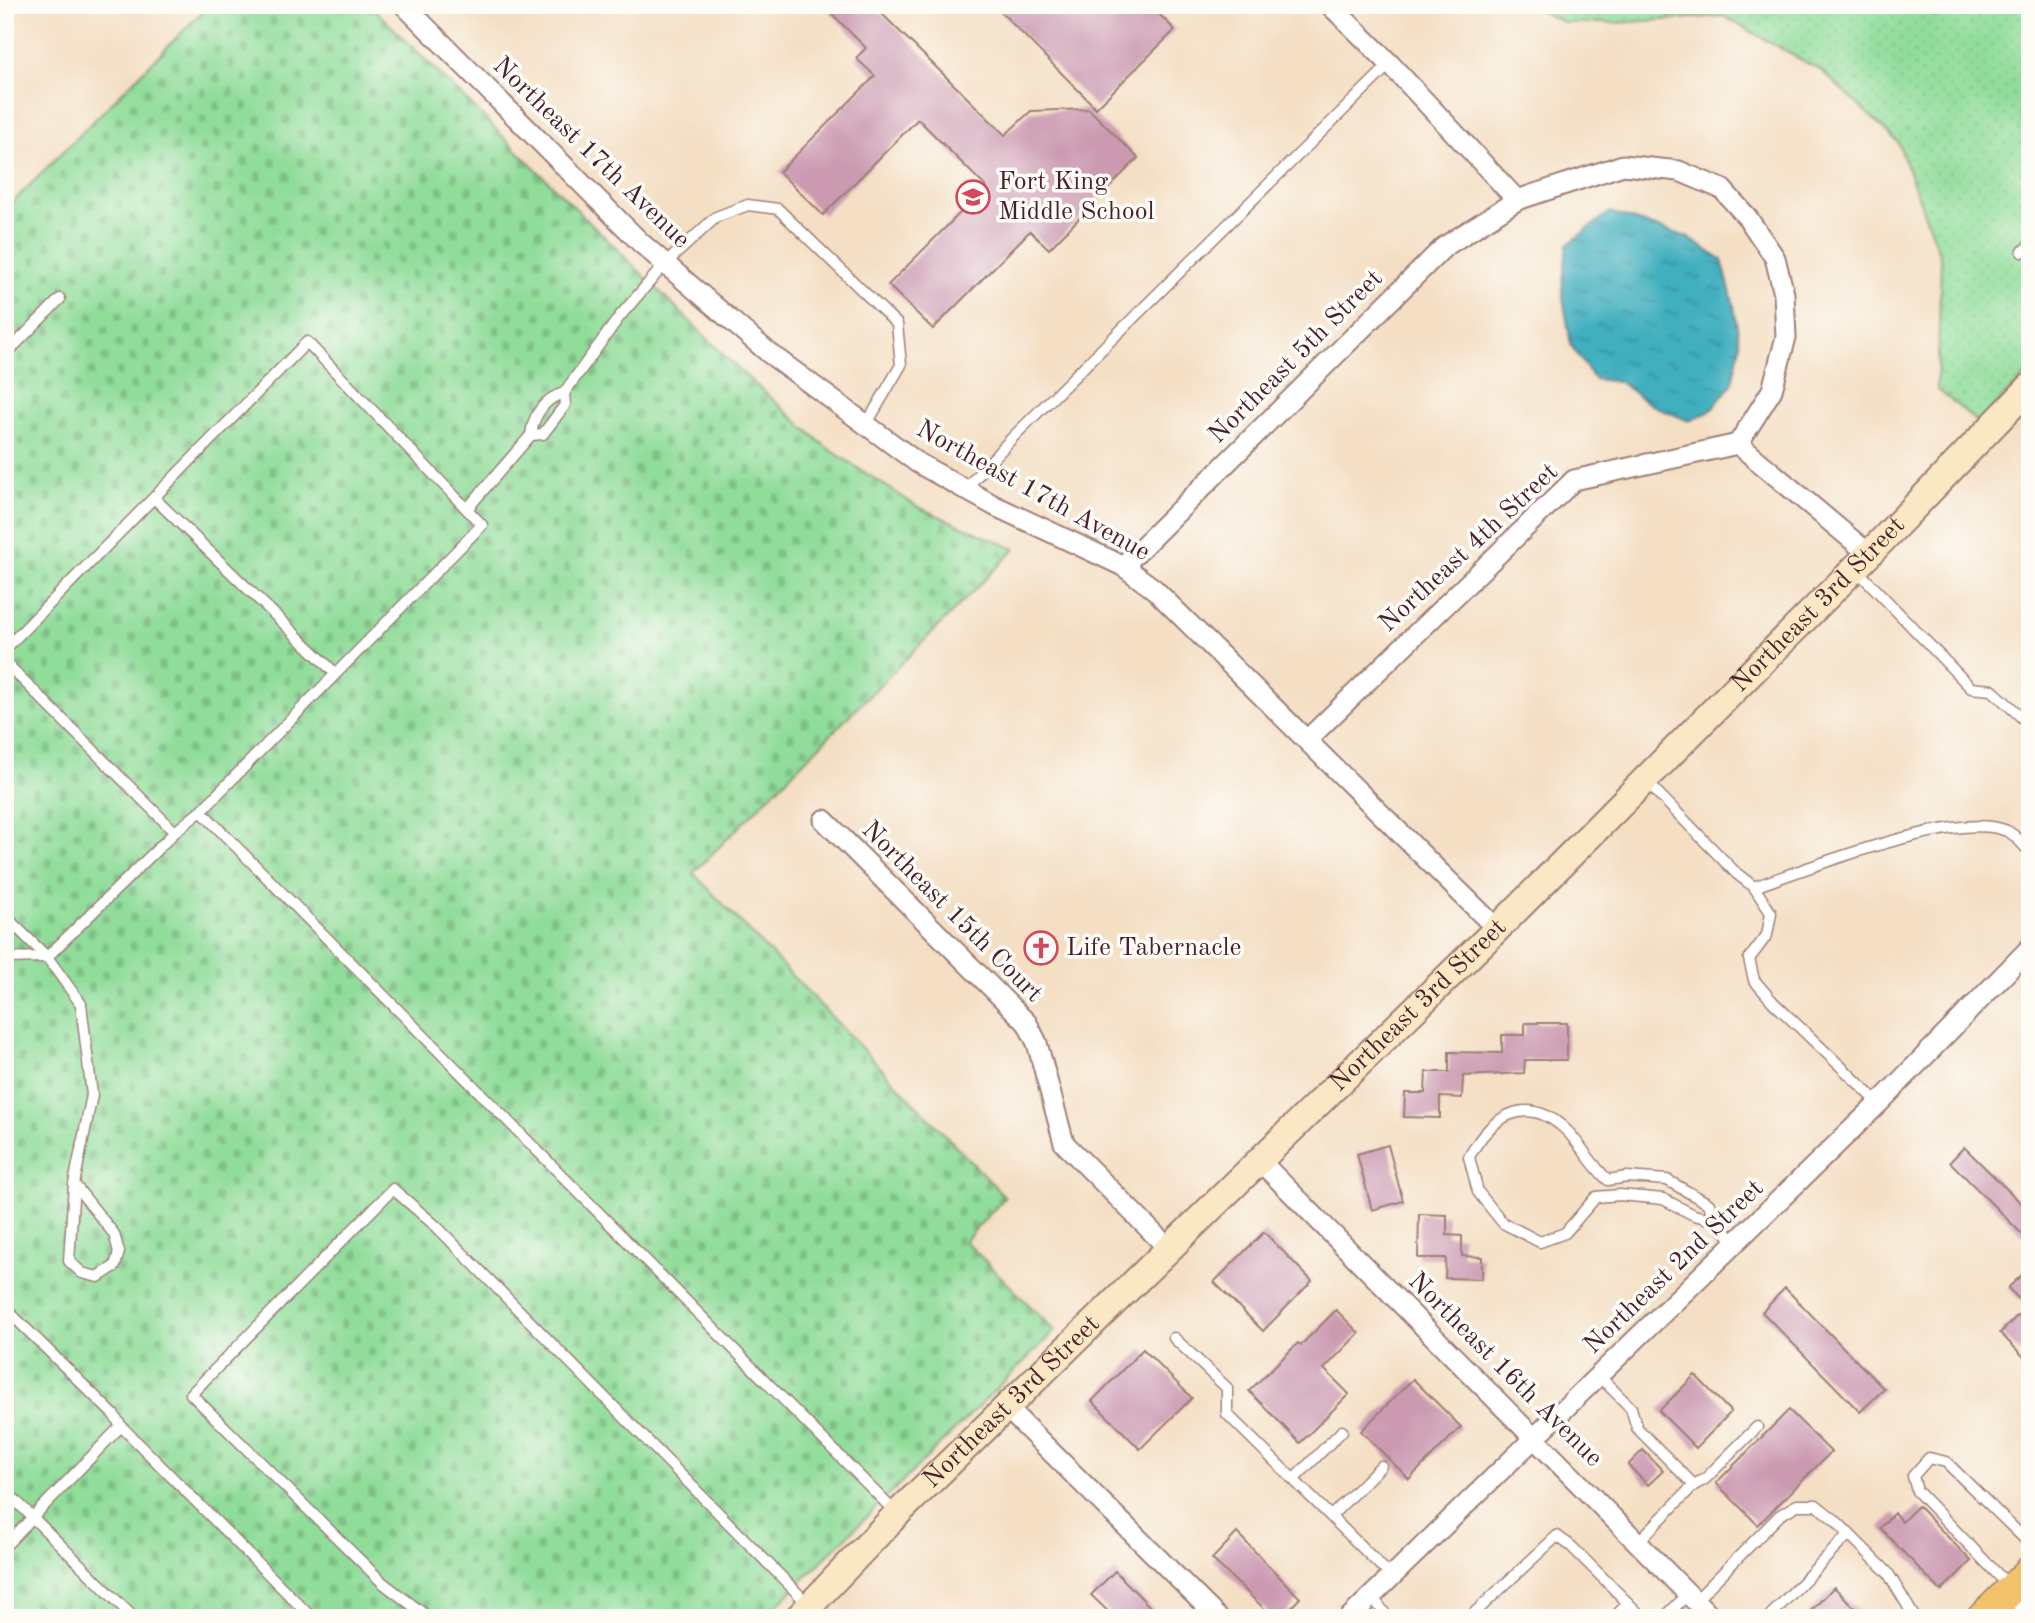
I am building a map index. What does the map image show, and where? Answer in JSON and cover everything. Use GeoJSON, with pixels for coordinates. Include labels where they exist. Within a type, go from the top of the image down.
{"type":"FeatureCollection","features":[{"type":"Feature","properties":{"kind":"main road"},"geometry":{"type":"LineString","coordinates":[[1982,1618],[2016,1585]]}},
{"type":"Feature","properties":{"kind":"street","name":"Northeast 17th Avenue"},"geometry":{"type":"LineString","coordinates":[[404,5],[641,243],[769,353],[918,463],[995,506],[1123,566],[1154,590],[1497,929]]}},
{"type":"Feature","properties":{"kind":"street"},"geometry":{"type":"LineString","coordinates":[[1330,5],[1390,64],[1517,200]]}},
{"type":"Feature","properties":{"kind":"street","name":"Northeast 5th Street"},"geometry":{"type":"LineString","coordinates":[[1123,566],[1444,247],[1517,200],[1623,165],[1679,171],[1722,189],[1747,217],[1775,258],[1784,294],[1786,337],[1772,390],[1738,444]]}},
{"type":"Feature","properties":{"kind":"street","name":"Northeast 3rd Street"},"geometry":{"type":"LineString","coordinates":[[810,1614],[897,1514],[1497,929],[1862,561],[2030,387]]}},
{"type":"Feature","properties":{"kind":"street"},"geometry":{"type":"LineString","coordinates":[[1738,444],[1862,561]]}},
{"type":"Feature","properties":{"kind":"street","name":"Northeast 4th Street"},"geometry":{"type":"LineString","coordinates":[[1307,740],[1574,480],[1738,444]]}},
{"type":"Feature","properties":{"kind":"street","name":"Northeast 15th Court"},"geometry":{"type":"LineString","coordinates":[[824,820],[1027,1023],[1037,1043],[1064,1143],[1170,1249]]}},
{"type":"Feature","properties":{"kind":"street","name":"Northeast 2nd Street"},"geometry":{"type":"LineString","coordinates":[[1349,1618],[1880,1103],[2030,948]]}},
{"type":"Feature","properties":{"kind":"street","name":"Northeast 16th Avenue"},"geometry":{"type":"LineString","coordinates":[[1260,1161],[1712,1618]]}},
{"type":"Feature","properties":{"kind":"street"},"geometry":{"type":"LineString","coordinates":[[1007,1408],[1219,1618]]}},
{"type":"Feature","properties":{"kind":"lane"},"geometry":{"type":"LineString","coordinates":[[965,489],[1013,437],[1390,64]]}},
{"type":"Feature","properties":{"kind":"lane"},"geometry":{"type":"LineString","coordinates":[[531,435],[543,434],[565,405],[565,393],[620,316],[665,264],[716,217],[748,205],[778,209],[897,324],[901,365],[866,425]]}},
{"type":"Feature","properties":{"kind":"lane"},"geometry":{"type":"LineString","coordinates":[[5,355],[60,299]]}},
{"type":"Feature","properties":{"kind":"lane"},"geometry":{"type":"LineString","coordinates":[[5,649],[307,342],[482,525],[201,811],[175,832],[47,957],[5,958]]}},
{"type":"Feature","properties":{"kind":"lane"},"geometry":{"type":"LineString","coordinates":[[467,509],[531,435],[532,421],[551,397],[565,393]]}},
{"type":"Feature","properties":{"kind":"lane"},"geometry":{"type":"LineString","coordinates":[[154,498],[335,673]]}},
{"type":"Feature","properties":{"kind":"lane"},"geometry":{"type":"LineString","coordinates":[[1862,561],[1971,688],[1992,690],[2030,725]]}},
{"type":"Feature","properties":{"kind":"lane"},"geometry":{"type":"LineString","coordinates":[[5,662],[175,832]]}},
{"type":"Feature","properties":{"kind":"lane"},"geometry":{"type":"LineString","coordinates":[[1645,780],[1736,873],[1754,887],[1771,912],[1767,934],[1749,959],[1754,981],[1880,1103]]}},
{"type":"Feature","properties":{"kind":"lane"},"geometry":{"type":"LineString","coordinates":[[201,811],[897,1514]]}},
{"type":"Feature","properties":{"kind":"lane"},"geometry":{"type":"LineString","coordinates":[[1754,887],[1903,836],[1949,829],[1983,826],[2008,831],[2030,852]]}},
{"type":"Feature","properties":{"kind":"lane"},"geometry":{"type":"LineString","coordinates":[[5,916],[47,957],[81,1004],[92,1095],[74,1184],[69,1261],[82,1273],[98,1277],[115,1266],[119,1252],[114,1234],[74,1184]]}},
{"type":"Feature","properties":{"kind":"lane"},"geometry":{"type":"LineString","coordinates":[[1714,1220],[1694,1215],[1663,1199],[1620,1195],[1596,1197],[1565,1233],[1540,1242],[1503,1223],[1478,1192],[1469,1157],[1481,1135],[1508,1113],[1537,1111],[1564,1129],[1593,1167],[1608,1180],[1627,1177],[1667,1180],[1709,1204],[1714,1220],[1736,1243]]}},
{"type":"Feature","properties":{"kind":"lane"},"geometry":{"type":"LineString","coordinates":[[429,1618],[383,1583],[191,1394],[393,1189],[437,1227],[810,1614]]}},
{"type":"Feature","properties":{"kind":"lane"},"geometry":{"type":"LineString","coordinates":[[5,1308],[114,1415],[121,1426],[312,1618]]}},
{"type":"Feature","properties":{"kind":"lane"},"geometry":{"type":"LineString","coordinates":[[1174,1338],[1227,1388],[1227,1414],[1392,1577]]}},
{"type":"Feature","properties":{"kind":"lane"},"geometry":{"type":"LineString","coordinates":[[1599,1376],[1631,1408],[1637,1428],[1694,1485]]}},
{"type":"Feature","properties":{"kind":"lane"},"geometry":{"type":"LineString","coordinates":[[5,1546],[121,1426]]}},
{"type":"Feature","properties":{"kind":"lane"},"geometry":{"type":"LineString","coordinates":[[1638,1542],[1757,1427]]}},
{"type":"Feature","properties":{"kind":"lane"},"geometry":{"type":"LineString","coordinates":[[1294,1479],[1342,1431]]}},
{"type":"Feature","properties":{"kind":"lane"},"geometry":{"type":"LineString","coordinates":[[2030,1544],[1946,1462],[1929,1458],[1913,1476],[1917,1491],[2016,1585],[2030,1616]]}},
{"type":"Feature","properties":{"kind":"lane"},"geometry":{"type":"LineString","coordinates":[[1331,1516],[1381,1466]]}},
{"type":"Feature","properties":{"kind":"lane"},"geometry":{"type":"LineString","coordinates":[[5,1490],[134,1618]]}},
{"type":"Feature","properties":{"kind":"lane"},"geometry":{"type":"LineString","coordinates":[[1664,1618],[1692,1597],[1780,1515],[1797,1505],[1816,1504],[1888,1573],[1915,1618]]}},
{"type":"Feature","properties":{"kind":"lane"},"geometry":{"type":"LineString","coordinates":[[1768,1618],[1849,1534]]}},
{"type":"Feature","properties":{"kind":"lane"},"geometry":{"type":"LineString","coordinates":[[1469,1618],[1557,1536],[1571,1546],[1643,1618]]}},
{"type":"Feature","properties":{"kind":"lane"},"geometry":{"type":"LineString","coordinates":[[1372,1596],[1388,1618]]}},
{"type":"Feature","properties":{"kind":"lane"},"geometry":{"type":"LineString","coordinates":[[1614,1618],[1629,1603]]}},
{"type":"Feature","properties":{"kind":"green space"},"geometry":{"type":"Polygon","coordinates":[[[209,5],[370,5],[738,369],[826,447],[918,507],[1015,549],[693,873],[1005,1197],[965,1241],[1055,1331],[764,1618],[5,1618],[5,210],[209,5]]]}},
{"type":"Feature","properties":{"kind":"green space"},"geometry":{"type":"Polygon","coordinates":[[[1525,5],[2030,5],[2030,370],[1979,423],[1937,389],[1941,259],[1898,142],[1823,72],[1723,16],[1614,23],[1566,23],[1525,5]]]}},
{"type":"Feature","properties":{"kind":"water"},"geometry":{"type":"Polygon","coordinates":[[[1610,212],[1687,237],[1722,260],[1734,306],[1740,346],[1732,384],[1709,412],[1689,421],[1649,404],[1620,382],[1594,379],[1571,345],[1562,291],[1567,245],[1610,212]]]}},
{"type":"Feature","properties":{"kind":"building"},"geometry":{"type":"Polygon","coordinates":[[[823,5],[873,5],[1005,135],[1031,111],[1089,109],[1138,158],[1049,249],[1030,231],[933,329],[888,285],[986,187],[918,119],[823,215],[779,172],[875,76],[856,58],[866,48],[823,5]]]}},
{"type":"Feature","properties":{"kind":"building"},"geometry":{"type":"Polygon","coordinates":[[[994,5],[1150,5],[1175,30],[1096,108],[994,5]]]}},
{"type":"Feature","properties":{"kind":"building"},"geometry":{"type":"Polygon","coordinates":[[[1525,1023],[1567,1023],[1567,1060],[1525,1060],[1524,1073],[1463,1076],[1462,1098],[1440,1097],[1440,1118],[1404,1117],[1405,1093],[1425,1093],[1426,1072],[1449,1072],[1449,1052],[1502,1053],[1502,1035],[1525,1035],[1525,1023]]]}},
{"type":"Feature","properties":{"kind":"building"},"geometry":{"type":"Polygon","coordinates":[[[1388,1145],[1403,1201],[1372,1210],[1357,1154],[1388,1145]]]}},
{"type":"Feature","properties":{"kind":"building"},"geometry":{"type":"Polygon","coordinates":[[[1964,1147],[2030,1212],[2030,1242],[1950,1162],[1964,1147]]]}},
{"type":"Feature","properties":{"kind":"building"},"geometry":{"type":"Polygon","coordinates":[[[1419,1214],[1447,1215],[1447,1235],[1462,1236],[1462,1256],[1482,1257],[1482,1279],[1445,1278],[1446,1258],[1418,1258],[1419,1214]]]}},
{"type":"Feature","properties":{"kind":"building"},"geometry":{"type":"Polygon","coordinates":[[[1264,1232],[1312,1281],[1263,1331],[1214,1282],[1264,1232]]]}},
{"type":"Feature","properties":{"kind":"building"},"geometry":{"type":"Polygon","coordinates":[[[2030,1267],[2030,1291],[2020,1300],[2008,1288],[2030,1267]]]}},
{"type":"Feature","properties":{"kind":"building"},"geometry":{"type":"Polygon","coordinates":[[[1785,1288],[1884,1389],[1860,1412],[1762,1312],[1785,1288]]]}},
{"type":"Feature","properties":{"kind":"building"},"geometry":{"type":"Polygon","coordinates":[[[1336,1310],[1359,1333],[1324,1369],[1349,1394],[1300,1443],[1249,1391],[1336,1310]]]}},
{"type":"Feature","properties":{"kind":"building"},"geometry":{"type":"Polygon","coordinates":[[[2018,1315],[2030,1326],[2030,1363],[2000,1333],[2018,1315]]]}},
{"type":"Feature","properties":{"kind":"building"},"geometry":{"type":"Polygon","coordinates":[[[1143,1349],[1192,1398],[1140,1449],[1092,1401],[1143,1349]]]}},
{"type":"Feature","properties":{"kind":"building"},"geometry":{"type":"Polygon","coordinates":[[[1695,1375],[1731,1412],[1696,1448],[1659,1411],[1695,1375]]]}},
{"type":"Feature","properties":{"kind":"building"},"geometry":{"type":"Polygon","coordinates":[[[1413,1379],[1461,1427],[1409,1479],[1361,1431],[1413,1379]]]}},
{"type":"Feature","properties":{"kind":"building"},"geometry":{"type":"Polygon","coordinates":[[[1789,1410],[1831,1452],[1758,1525],[1716,1483],[1789,1410]]]}},
{"type":"Feature","properties":{"kind":"building"},"geometry":{"type":"Polygon","coordinates":[[[1643,1450],[1663,1471],[1648,1485],[1628,1465],[1643,1450]]]}},
{"type":"Feature","properties":{"kind":"building"},"geometry":{"type":"Polygon","coordinates":[[[1918,1506],[1971,1561],[1941,1591],[1880,1528],[1894,1513],[1902,1522],[1918,1506]]]}},
{"type":"Feature","properties":{"kind":"building"},"geometry":{"type":"Polygon","coordinates":[[[1237,1533],[1300,1598],[1281,1618],[1274,1618],[1212,1559],[1237,1533]]]}},
{"type":"Feature","properties":{"kind":"building"},"geometry":{"type":"Polygon","coordinates":[[[1115,1571],[1161,1618],[1115,1618],[1091,1595],[1115,1571]]]}},
{"type":"Feature","properties":{"kind":"building"},"geometry":{"type":"Polygon","coordinates":[[[1834,1587],[1865,1618],[1804,1618],[1834,1587]]]}},
{"type":"Feature","properties":{"kind":"place","name":"Fort King Middle School"},"geometry":{"type":"Point","coordinates":[973,197]}},
{"type":"Feature","properties":{"kind":"place","name":"Life Tabernacle"},"geometry":{"type":"Point","coordinates":[1041,948]}}]}
